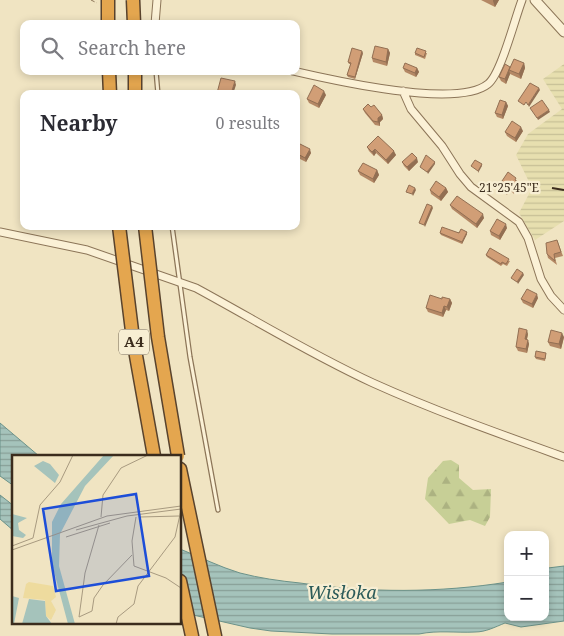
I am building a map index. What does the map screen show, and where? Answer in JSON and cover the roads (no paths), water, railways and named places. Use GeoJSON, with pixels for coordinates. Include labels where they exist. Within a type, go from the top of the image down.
{"type":"FeatureCollection","features":[{"type":"Feature","properties":{"kind":"highway"},"geometry":{"type":"LineString","coordinates":[[133,0],[134,20]]}},
{"type":"Feature","properties":{"kind":"highway"},"geometry":{"type":"LineString","coordinates":[[104,2],[107,20]]}},
{"type":"Feature","properties":{"kind":"highway"},"geometry":{"type":"LineString","coordinates":[[109,75],[110,90]]}},
{"type":"Feature","properties":{"kind":"highway"},"geometry":{"type":"LineString","coordinates":[[135,75],[135,90]]}},
{"type":"Feature","properties":{"kind":"highway","name":"A4"},"geometry":{"type":"LineString","coordinates":[[119,230],[133,339],[154,455]]}},
{"type":"Feature","properties":{"kind":"highway","name":"A4"},"geometry":{"type":"LineString","coordinates":[[145,230],[158,337],[178,455]]}},
{"type":"Feature","properties":{"kind":"highway"},"geometry":{"type":"LineString","coordinates":[[181,474],[214,636]]}},
{"type":"Feature","properties":{"kind":"highway"},"geometry":{"type":"LineString","coordinates":[[181,586],[192,636]]}},
{"type":"Feature","properties":{"kind":"street"},"geometry":{"type":"LineString","coordinates":[[155,20],[157,0]]}},
{"type":"Feature","properties":{"kind":"street"},"geometry":{"type":"LineString","coordinates":[[300,72],[403,91],[459,94],[480,89],[489,84],[502,58],[522,0]]}},
{"type":"Feature","properties":{"kind":"street"},"geometry":{"type":"LineString","coordinates":[[535,0],[564,32]]}},
{"type":"Feature","properties":{"kind":"street"},"geometry":{"type":"LineString","coordinates":[[403,91],[411,109],[442,146],[471,187],[519,222],[528,238],[541,279],[551,296],[564,310]]}},
{"type":"Feature","properties":{"kind":"street"},"geometry":{"type":"LineString","coordinates":[[0,232],[87,250],[180,281],[204,292],[319,357],[374,384],[473,424],[564,457]]}},
{"type":"Feature","properties":{"kind":"lane"},"geometry":{"type":"LineString","coordinates":[[156,75],[158,90]]}},
{"type":"Feature","properties":{"kind":"lane"},"geometry":{"type":"LineString","coordinates":[[173,230],[190,357],[218,510]]}},
{"type":"Feature","properties":{"kind":"water"},"geometry":{"type":"Polygon","coordinates":[[[0,423],[38,455],[12,455],[12,485],[0,476],[0,423]]]}},
{"type":"Feature","properties":{"kind":"water"},"geometry":{"type":"Polygon","coordinates":[[[0,495],[12,504],[12,529],[0,519],[0,495]]]}},
{"type":"Feature","properties":{"kind":"water","name":"Wisłoka"},"geometry":{"type":"Polygon","coordinates":[[[181,549],[240,573],[270,579],[352,589],[430,590],[504,583],[504,621],[549,621],[549,568],[564,566],[564,621],[521,627],[505,623],[479,632],[332,634],[271,631],[181,612],[181,549]]]}}]}
